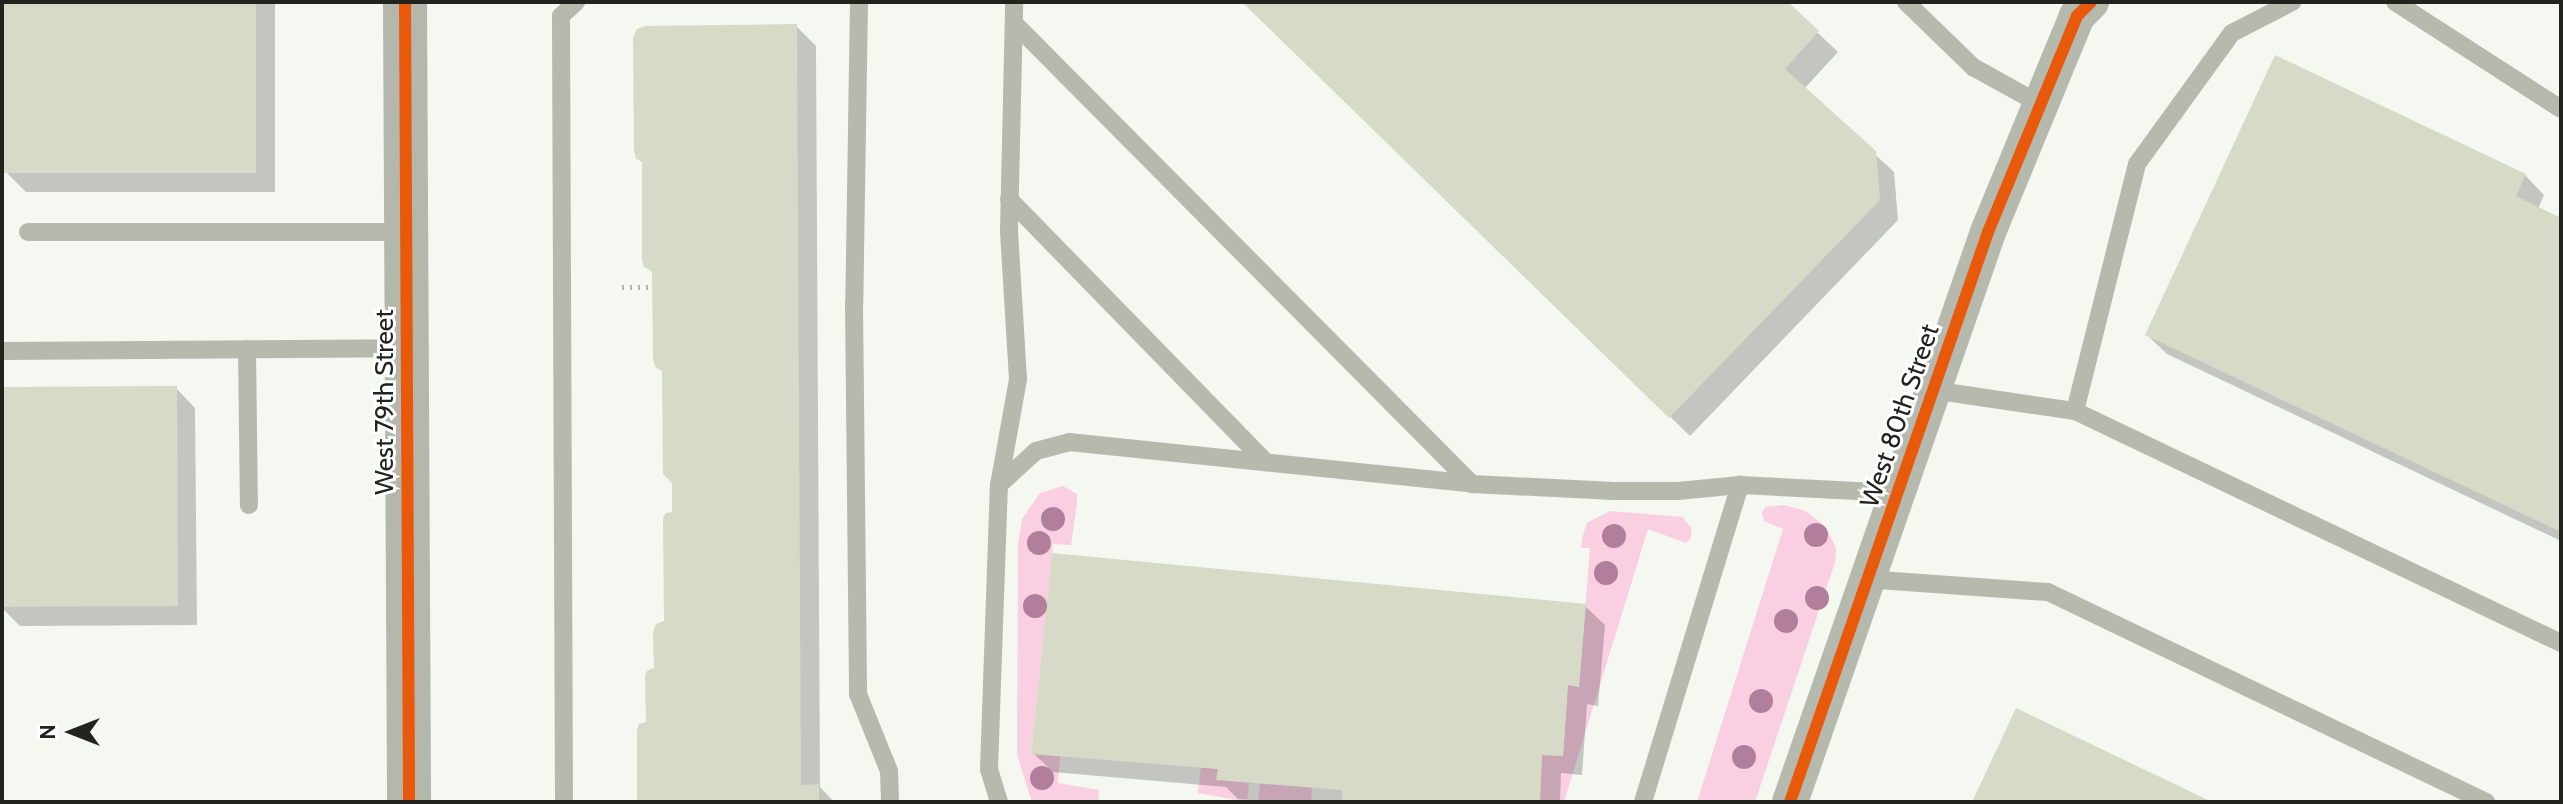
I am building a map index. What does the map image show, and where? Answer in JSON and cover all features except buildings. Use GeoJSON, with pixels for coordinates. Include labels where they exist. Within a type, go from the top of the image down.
{"type":"FeatureCollection","features":[{"type":"Feature","properties":{"kind":"street","name":"West 79th Street"},"geometry":{"type":"LineString","coordinates":[[405,2],[409,802]]}},
{"type":"Feature","properties":{"kind":"street","name":"West 80th Street"},"geometry":{"type":"LineString","coordinates":[[1790,802],[1988,232],[2077,16],[2091,2]]}},
{"type":"Feature","properties":{"kind":"lane"},"geometry":{"type":"LineString","coordinates":[[564,802],[561,16],[576,2]]}},
{"type":"Feature","properties":{"kind":"lane"},"geometry":{"type":"LineString","coordinates":[[859,2],[854,304],[858,694],[889,771],[890,802]]}},
{"type":"Feature","properties":{"kind":"lane"},"geometry":{"type":"LineString","coordinates":[[999,802],[989,769],[999,485],[1018,379],[1009,199],[1014,2]]}},
{"type":"Feature","properties":{"kind":"lane"},"geometry":{"type":"LineString","coordinates":[[1906,2],[1973,67],[2040,104]]}},
{"type":"Feature","properties":{"kind":"lane"},"geometry":{"type":"LineString","coordinates":[[2075,411],[2137,164],[2232,33],[2292,2]]}},
{"type":"Feature","properties":{"kind":"lane"},"geometry":{"type":"LineString","coordinates":[[2395,2],[2561,109]]}},
{"type":"Feature","properties":{"kind":"lane"},"geometry":{"type":"LineString","coordinates":[[1014,23],[1472,484]]}},
{"type":"Feature","properties":{"kind":"lane"},"geometry":{"type":"LineString","coordinates":[[1009,199],[1266,462]]}},
{"type":"Feature","properties":{"kind":"lane"},"geometry":{"type":"LineString","coordinates":[[28,232],[406,232]]}},
{"type":"Feature","properties":{"kind":"lane"},"geometry":{"type":"LineString","coordinates":[[2,351],[407,348]]}},
{"type":"Feature","properties":{"kind":"lane"},"geometry":{"type":"LineString","coordinates":[[247,349],[249,505]]}},
{"type":"Feature","properties":{"kind":"lane"},"geometry":{"type":"LineString","coordinates":[[1932,390],[2075,411],[2561,643]]}},
{"type":"Feature","properties":{"kind":"lane"},"geometry":{"type":"LineString","coordinates":[[999,485],[1036,451],[1069,442],[1472,484],[1614,491],[1678,491],[1740,485],[1896,493]]}},
{"type":"Feature","properties":{"kind":"lane"},"geometry":{"type":"LineString","coordinates":[[1643,802],[1740,485]]}},
{"type":"Feature","properties":{"kind":"lane"},"geometry":{"type":"LineString","coordinates":[[1865,579],[2048,592],[2486,802]]}},
{"type":"Feature","properties":{"kind":"path"},"geometry":{"type":"LineString","coordinates":[[622,287],[652,287]]}},
{"type":"Feature","properties":{"kind":"shaded area"},"geometry":{"type":"Polygon","coordinates":[[[1063,486],[1077,494],[1077,504],[1071,545],[1053,544],[1031,753],[1060,756],[1058,783],[1099,790],[1098,802],[1032,802],[1017,755],[1018,544],[1022,519],[1040,493],[1063,486]]]}},
{"type":"Feature","properties":{"kind":"shaded area"},"geometry":{"type":"Polygon","coordinates":[[[1784,505],[1806,511],[1826,527],[1836,548],[1835,562],[1755,802],[1697,802],[1783,529],[1764,521],[1762,513],[1765,507],[1784,505]]]}},
{"type":"Feature","properties":{"kind":"shaded area"},"geometry":{"type":"Polygon","coordinates":[[[1610,511],[1683,517],[1691,528],[1691,538],[1686,543],[1648,529],[1564,802],[1540,802],[1542,755],[1563,756],[1568,685],[1579,687],[1590,548],[1581,548],[1582,538],[1587,523],[1610,511]]]}},
{"type":"Feature","properties":{"kind":"shaded area"},"geometry":{"type":"Polygon","coordinates":[[[1201,767],[1218,769],[1217,779],[1249,782],[1247,802],[1198,793],[1201,767]]]}},
{"type":"Feature","properties":{"kind":"shaded area"},"geometry":{"type":"Polygon","coordinates":[[[1260,783],[1312,787],[1311,802],[1258,802],[1260,783]]]}},
{"type":"Feature","properties":{"kind":"cycle path"},"geometry":{"type":"LineString","coordinates":[[405,2],[409,802]]}},
{"type":"Feature","properties":{"kind":"cycle path"},"geometry":{"type":"LineString","coordinates":[[1790,802],[1988,232],[2077,16],[2091,2]]}}]}
